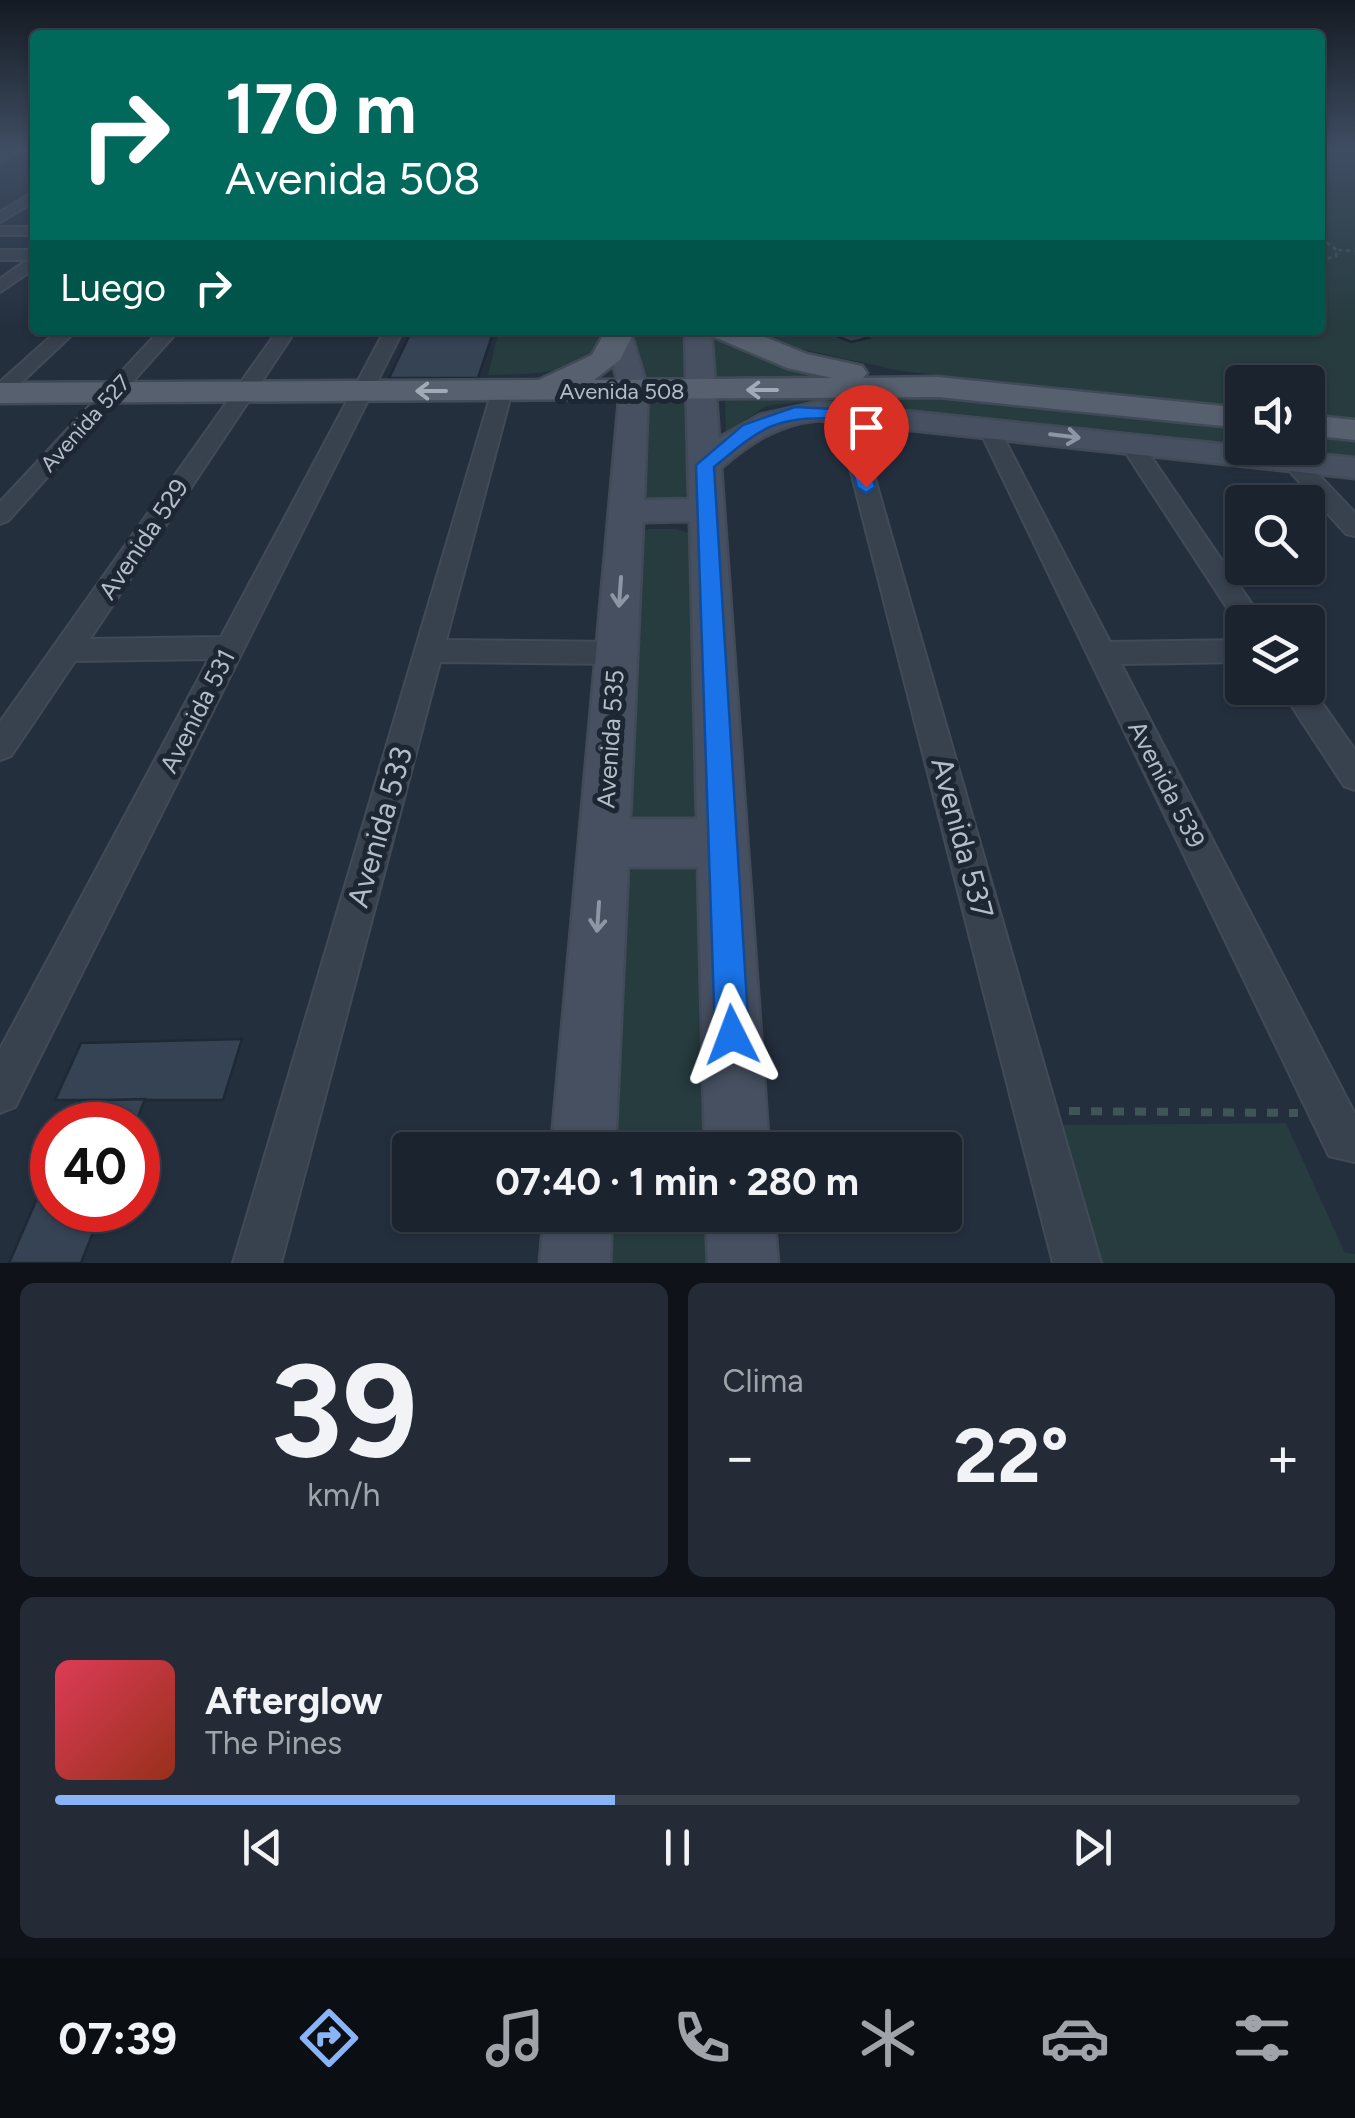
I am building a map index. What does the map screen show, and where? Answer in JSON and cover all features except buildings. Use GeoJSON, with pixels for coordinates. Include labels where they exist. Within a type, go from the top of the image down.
{"type":"FeatureCollection","features":[{"type":"Feature","properties":{"kind":"main road"},"geometry":{"type":"LineString","coordinates":[[502,391],[555,383],[593,368],[616,348],[617,335]]}},
{"type":"Feature","properties":{"kind":"main road"},"geometry":{"type":"LineString","coordinates":[[735,335],[798,360],[911,388]]}},
{"type":"Feature","properties":{"kind":"main road","name":"Avenida 508"},"geometry":{"type":"LineString","coordinates":[[0,392],[911,388],[997,392],[1225,416]]}},
{"type":"Feature","properties":{"kind":"main road"},"geometry":{"type":"LineString","coordinates":[[1325,427],[1355,430]]}},
{"type":"Feature","properties":{"kind":"street"},"geometry":{"type":"LineString","coordinates":[[0,231],[30,231]]}},
{"type":"Feature","properties":{"kind":"street"},"geometry":{"type":"LineString","coordinates":[[0,255],[30,258]]}},
{"type":"Feature","properties":{"kind":"street"},"geometry":{"type":"LineString","coordinates":[[0,287],[30,262]]}},
{"type":"Feature","properties":{"kind":"street"},"geometry":{"type":"LineString","coordinates":[[0,392],[63,335]]}},
{"type":"Feature","properties":{"kind":"street","name":"Avenida 527"},"geometry":{"type":"LineString","coordinates":[[0,516],[165,335]]}},
{"type":"Feature","properties":{"kind":"street","name":"Avenida 529"},"geometry":{"type":"LineString","coordinates":[[0,747],[283,335]]}},
{"type":"Feature","properties":{"kind":"street","name":"Avenida 531"},"geometry":{"type":"LineString","coordinates":[[0,1092],[391,335]]}},
{"type":"Feature","properties":{"kind":"street","name":"Avenida 535"},"geometry":{"type":"LineString","coordinates":[[584,1132],[634,390],[618,335]]}},
{"type":"Feature","properties":{"kind":"street"},"geometry":{"type":"LineString","coordinates":[[698,335],[737,1132]]}},
{"type":"Feature","properties":{"kind":"street","name":"Avenida 533"},"geometry":{"type":"LineString","coordinates":[[257,1263],[502,391]]}},
{"type":"Feature","properties":{"kind":"street"},"geometry":{"type":"LineString","coordinates":[[626,511],[706,488],[749,429],[775,418],[807,412],[988,427],[1225,454]]}},
{"type":"Feature","properties":{"kind":"street","name":"Avenida 537"},"geometry":{"type":"LineString","coordinates":[[846,414],[1077,1263]]}},
{"type":"Feature","properties":{"kind":"street","name":"Avenida 539"},"geometry":{"type":"LineString","coordinates":[[988,427],[1344,1131]]}},
{"type":"Feature","properties":{"kind":"street"},"geometry":{"type":"LineString","coordinates":[[1131,444],[1240,605]]}},
{"type":"Feature","properties":{"kind":"street"},"geometry":{"type":"LineString","coordinates":[[1297,465],[1355,528]]}},
{"type":"Feature","properties":{"kind":"street"},"geometry":{"type":"LineString","coordinates":[[1324,465],[1355,468]]}},
{"type":"Feature","properties":{"kind":"street"},"geometry":{"type":"LineString","coordinates":[[67,650],[230,648]]}},
{"type":"Feature","properties":{"kind":"street"},"geometry":{"type":"LineString","coordinates":[[430,651],[616,653]]}},
{"type":"Feature","properties":{"kind":"street"},"geometry":{"type":"LineString","coordinates":[[1101,653],[1225,651]]}},
{"type":"Feature","properties":{"kind":"street"},"geometry":{"type":"LineString","coordinates":[[1307,705],[1355,776]]}},
{"type":"Feature","properties":{"kind":"street"},"geometry":{"type":"LineString","coordinates":[[603,843],[723,843]]}},
{"type":"Feature","properties":{"kind":"street"},"geometry":{"type":"LineString","coordinates":[[575,1263],[577,1232]]}},
{"type":"Feature","properties":{"kind":"street"},"geometry":{"type":"LineString","coordinates":[[741,1232],[743,1263]]}},
{"type":"Feature","properties":{"kind":"path"},"geometry":{"type":"LineString","coordinates":[[1325,242],[1336,250],[1355,251]]}},
{"type":"Feature","properties":{"kind":"path"},"geometry":{"type":"LineString","coordinates":[[1325,259],[1336,256],[1336,250]]}},
{"type":"Feature","properties":{"kind":"path"},"geometry":{"type":"LineString","coordinates":[[1036,1110],[1344,1131]]}},
{"type":"Feature","properties":{"kind":"green space"},"geometry":{"type":"Polygon","coordinates":[[[1325,208],[1355,208],[1355,419],[1325,416],[1325,365],[1225,365],[1225,405],[901,371],[796,348],[764,335],[1325,335],[1325,208]]]}},
{"type":"Feature","properties":{"kind":"green space"},"geometry":{"type":"Polygon","coordinates":[[[498,335],[599,335],[600,346],[577,363],[532,373],[488,375],[498,335]]]}},
{"type":"Feature","properties":{"kind":"green space"},"geometry":{"type":"Polygon","coordinates":[[[630,335],[691,335],[688,376],[645,378],[630,335]]]}},
{"type":"Feature","properties":{"kind":"green space"},"geometry":{"type":"Polygon","coordinates":[[[710,335],[719,335],[772,363],[841,380],[715,382],[710,335]]]}},
{"type":"Feature","properties":{"kind":"green space"},"geometry":{"type":"Polygon","coordinates":[[[725,397],[971,397],[1225,423],[1225,447],[809,401],[766,406],[726,433],[725,397]]]}},
{"type":"Feature","properties":{"kind":"green space"},"geometry":{"type":"Polygon","coordinates":[[[688,401],[694,486],[685,496],[666,501],[645,497],[645,412],[649,403],[688,401]]]}},
{"type":"Feature","properties":{"kind":"green space"},"geometry":{"type":"Polygon","coordinates":[[[1325,434],[1355,437],[1355,461],[1325,458],[1325,434]]]}},
{"type":"Feature","properties":{"kind":"green space"},"geometry":{"type":"Polygon","coordinates":[[[648,529],[676,529],[689,533],[693,541],[696,805],[693,820],[638,825],[625,803],[639,535],[648,529]]]}},
{"type":"Feature","properties":{"kind":"green space"},"geometry":{"type":"Polygon","coordinates":[[[637,867],[694,869],[702,887],[709,1132],[612,1132],[625,876],[637,867]]]}},
{"type":"Feature","properties":{"kind":"green space"},"geometry":{"type":"Polygon","coordinates":[[[1286,1123],[1345,1253],[1355,1254],[1355,1263],[1101,1263],[1062,1125],[1286,1123]]]}},
{"type":"Feature","properties":{"kind":"green space"},"geometry":{"type":"Polygon","coordinates":[[[607,1232],[711,1232],[712,1263],[605,1263],[607,1232]]]}},
{"type":"Feature","properties":{"kind":"route"},"geometry":{"type":"LineString","coordinates":[[732,1035],[705,465],[749,429],[775,418],[795,412],[846,414],[866,487]]}}]}
